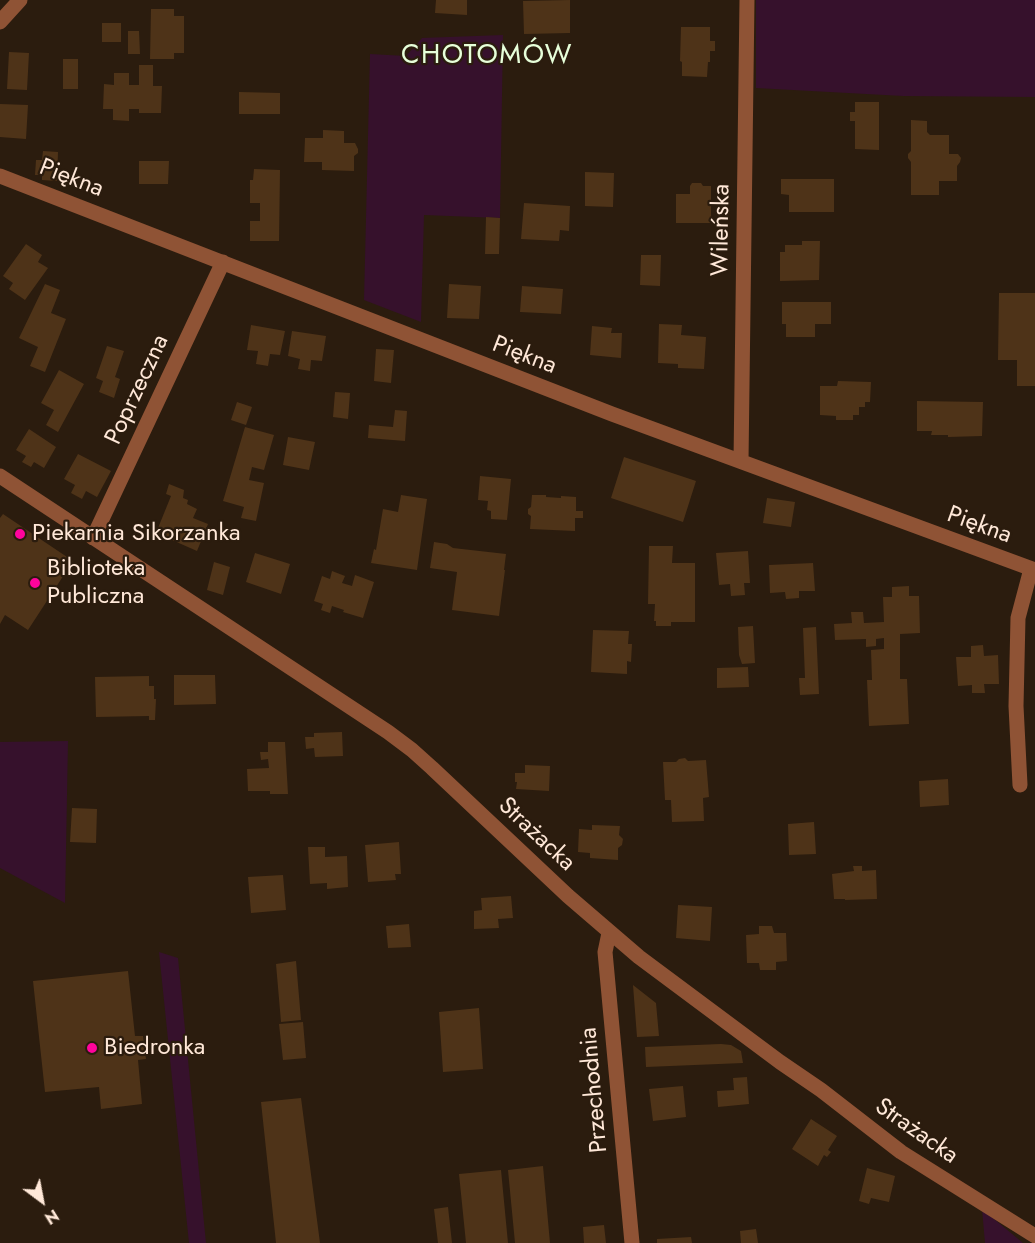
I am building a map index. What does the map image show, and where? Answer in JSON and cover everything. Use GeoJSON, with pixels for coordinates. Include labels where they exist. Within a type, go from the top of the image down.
{"type":"FeatureCollection","features":[{"type":"Feature","properties":{"kind":"street"},"geometry":{"type":"LineString","coordinates":[[0,22],[19,0]]}},
{"type":"Feature","properties":{"kind":"street","name":"Wileńska"},"geometry":{"type":"LineString","coordinates":[[741,461],[747,0]]}},
{"type":"Feature","properties":{"kind":"street","name":"Piękna"},"geometry":{"type":"LineString","coordinates":[[0,176],[612,414],[1033,570]]}},
{"type":"Feature","properties":{"kind":"street","name":"Poprzeczna"},"geometry":{"type":"LineString","coordinates":[[93,538],[223,262]]}},
{"type":"Feature","properties":{"kind":"street","name":"Strażacka"},"geometry":{"type":"LineString","coordinates":[[0,476],[412,750],[609,933],[648,964],[821,1090],[901,1152],[1035,1236]]}},
{"type":"Feature","properties":{"kind":"street"},"geometry":{"type":"LineString","coordinates":[[1020,784],[1016,706],[1018,618],[1033,570]]}},
{"type":"Feature","properties":{"kind":"street","name":"Przechodnia"},"geometry":{"type":"LineString","coordinates":[[609,933],[605,952],[632,1243]]}},
{"type":"Feature","properties":{"kind":"shaded area"},"geometry":{"type":"Polygon","coordinates":[[[756,0],[1035,0],[1035,97],[903,96],[756,88],[756,0]]]}},
{"type":"Feature","properties":{"kind":"shaded area"},"geometry":{"type":"Polygon","coordinates":[[[503,35],[500,218],[424,215],[421,322],[364,300],[370,54],[406,56],[422,38],[503,35]]]}},
{"type":"Feature","properties":{"kind":"shaded area"},"geometry":{"type":"Polygon","coordinates":[[[68,741],[65,903],[0,868],[0,742],[68,741]]]}},
{"type":"Feature","properties":{"kind":"shaded area"},"geometry":{"type":"Polygon","coordinates":[[[159,952],[178,958],[206,1243],[189,1243],[159,952]]]}},
{"type":"Feature","properties":{"kind":"shaded area"},"geometry":{"type":"Polygon","coordinates":[[[982,1209],[1023,1243],[985,1243],[982,1209]]]}},
{"type":"Feature","properties":{"kind":"building"},"geometry":{"type":"Polygon","coordinates":[[[436,0],[467,0],[467,15],[435,13],[436,0]]]}},
{"type":"Feature","properties":{"kind":"building"},"geometry":{"type":"Polygon","coordinates":[[[570,0],[570,33],[524,34],[523,1],[570,0]]]}},
{"type":"Feature","properties":{"kind":"building"},"geometry":{"type":"Polygon","coordinates":[[[151,9],[174,9],[174,16],[184,16],[184,53],[174,53],[174,59],[150,59],[151,9]]]}},
{"type":"Feature","properties":{"kind":"building"},"geometry":{"type":"Polygon","coordinates":[[[102,23],[121,23],[121,42],[102,42],[102,23]]]}},
{"type":"Feature","properties":{"kind":"building"},"geometry":{"type":"Polygon","coordinates":[[[681,27],[710,27],[710,41],[715,41],[715,51],[710,51],[707,77],[682,76],[681,27]]]}},
{"type":"Feature","properties":{"kind":"building"},"geometry":{"type":"Polygon","coordinates":[[[128,31],[139,31],[140,54],[128,54],[128,31]]]}},
{"type":"Feature","properties":{"kind":"building"},"geometry":{"type":"Polygon","coordinates":[[[9,52],[29,53],[27,90],[7,89],[9,52]]]}},
{"type":"Feature","properties":{"kind":"building"},"geometry":{"type":"Polygon","coordinates":[[[63,59],[78,59],[78,89],[63,89],[63,59]]]}},
{"type":"Feature","properties":{"kind":"building"},"geometry":{"type":"Polygon","coordinates":[[[139,65],[153,65],[153,86],[162,86],[161,113],[139,113],[139,109],[129,109],[129,121],[113,120],[113,109],[103,109],[104,84],[114,85],[114,73],[129,73],[129,85],[139,85],[139,65]]]}},
{"type":"Feature","properties":{"kind":"building"},"geometry":{"type":"Polygon","coordinates":[[[239,92],[280,93],[280,114],[239,114],[239,92]]]}},
{"type":"Feature","properties":{"kind":"building"},"geometry":{"type":"Polygon","coordinates":[[[855,102],[879,102],[879,150],[855,149],[855,121],[850,121],[850,112],[855,112],[855,102]]]}},
{"type":"Feature","properties":{"kind":"building"},"geometry":{"type":"Polygon","coordinates":[[[0,104],[28,105],[26,139],[0,137],[0,104]]]}},
{"type":"Feature","properties":{"kind":"building"},"geometry":{"type":"Polygon","coordinates":[[[911,120],[927,121],[927,132],[930,135],[949,135],[949,154],[958,154],[961,158],[957,166],[957,181],[939,181],[939,195],[911,195],[911,162],[908,154],[911,151],[911,120]]]}},
{"type":"Feature","properties":{"kind":"building"},"geometry":{"type":"Polygon","coordinates":[[[323,130],[344,131],[344,143],[355,143],[358,153],[354,156],[354,171],[322,170],[322,162],[304,162],[305,138],[323,138],[323,130]]]}},
{"type":"Feature","properties":{"kind":"building"},"geometry":{"type":"Polygon","coordinates":[[[43,151],[58,152],[57,181],[42,180],[42,175],[35,175],[36,160],[42,160],[43,151]]]}},
{"type":"Feature","properties":{"kind":"building"},"geometry":{"type":"Polygon","coordinates":[[[139,161],[169,161],[168,184],[139,184],[139,161]]]}},
{"type":"Feature","properties":{"kind":"building"},"geometry":{"type":"Polygon","coordinates":[[[254,169],[280,170],[279,241],[250,241],[250,221],[260,221],[260,203],[250,203],[250,180],[253,180],[254,169]]]}},
{"type":"Feature","properties":{"kind":"building"},"geometry":{"type":"Polygon","coordinates":[[[585,172],[614,173],[613,207],[585,206],[585,172]]]}},
{"type":"Feature","properties":{"kind":"building"},"geometry":{"type":"Polygon","coordinates":[[[781,179],[834,179],[834,212],[789,212],[789,195],[781,194],[781,179]]]}},
{"type":"Feature","properties":{"kind":"building"},"geometry":{"type":"Polygon","coordinates":[[[692,183],[711,186],[711,223],[676,223],[676,194],[690,194],[692,183]]]}},
{"type":"Feature","properties":{"kind":"building"},"geometry":{"type":"Polygon","coordinates":[[[524,203],[570,206],[569,231],[560,230],[559,241],[521,239],[524,203]]]}},
{"type":"Feature","properties":{"kind":"building"},"geometry":{"type":"Polygon","coordinates":[[[486,217],[500,218],[499,254],[485,254],[486,217]]]}},
{"type":"Feature","properties":{"kind":"building"},"geometry":{"type":"Polygon","coordinates":[[[802,241],[820,241],[819,280],[780,281],[780,252],[785,252],[785,245],[802,245],[802,241]]]}},
{"type":"Feature","properties":{"kind":"building"},"geometry":{"type":"Polygon","coordinates":[[[26,244],[42,255],[38,262],[48,268],[25,300],[9,289],[13,283],[3,276],[26,244]]]}},
{"type":"Feature","properties":{"kind":"building"},"geometry":{"type":"Polygon","coordinates":[[[641,255],[661,255],[660,286],[640,285],[641,255]]]}},
{"type":"Feature","properties":{"kind":"building"},"geometry":{"type":"Polygon","coordinates":[[[45,284],[60,290],[51,313],[66,319],[45,372],[30,366],[38,347],[19,338],[45,284]]]}},
{"type":"Feature","properties":{"kind":"building"},"geometry":{"type":"Polygon","coordinates":[[[449,284],[481,286],[479,319],[447,318],[449,284]]]}},
{"type":"Feature","properties":{"kind":"building"},"geometry":{"type":"Polygon","coordinates":[[[522,286],[563,289],[561,314],[520,312],[522,286]]]}},
{"type":"Feature","properties":{"kind":"building"},"geometry":{"type":"Polygon","coordinates":[[[999,293],[1035,293],[1035,386],[1017,386],[1017,360],[998,360],[999,293]]]}},
{"type":"Feature","properties":{"kind":"building"},"geometry":{"type":"Polygon","coordinates":[[[782,302],[831,302],[831,324],[815,324],[815,337],[786,337],[786,324],[782,324],[782,302]]]}},
{"type":"Feature","properties":{"kind":"building"},"geometry":{"type":"Polygon","coordinates":[[[659,324],[682,325],[681,335],[706,337],[704,369],[678,368],[678,364],[658,363],[659,324]]]}},
{"type":"Feature","properties":{"kind":"building"},"geometry":{"type":"Polygon","coordinates":[[[251,325],[285,331],[280,355],[270,354],[268,366],[256,364],[258,351],[247,350],[251,325]]]}},
{"type":"Feature","properties":{"kind":"building"},"geometry":{"type":"Polygon","coordinates":[[[592,326],[612,328],[611,333],[622,333],[621,358],[590,355],[592,326]]]}},
{"type":"Feature","properties":{"kind":"building"},"geometry":{"type":"Polygon","coordinates":[[[292,331],[326,336],[322,361],[311,360],[310,371],[298,369],[300,359],[288,356],[292,331]]]}},
{"type":"Feature","properties":{"kind":"building"},"geometry":{"type":"Polygon","coordinates":[[[107,346],[124,351],[115,377],[120,379],[114,398],[99,392],[103,381],[96,378],[107,346]]]}},
{"type":"Feature","properties":{"kind":"building"},"geometry":{"type":"Polygon","coordinates":[[[376,349],[394,350],[391,383],[374,381],[376,349]]]}},
{"type":"Feature","properties":{"kind":"building"},"geometry":{"type":"Polygon","coordinates":[[[59,370],[84,384],[58,432],[46,425],[54,410],[41,403],[59,370]]]}},
{"type":"Feature","properties":{"kind":"building"},"geometry":{"type":"Polygon","coordinates":[[[838,381],[871,382],[870,402],[865,402],[865,407],[859,407],[859,415],[853,415],[853,420],[836,420],[836,416],[820,415],[820,386],[837,386],[838,381]]]}},
{"type":"Feature","properties":{"kind":"building"},"geometry":{"type":"Polygon","coordinates":[[[335,392],[350,393],[348,419],[333,417],[335,392]]]}},
{"type":"Feature","properties":{"kind":"building"},"geometry":{"type":"Polygon","coordinates":[[[917,401],[983,402],[982,436],[948,437],[948,435],[931,435],[932,431],[917,431],[917,401]]]}},
{"type":"Feature","properties":{"kind":"building"},"geometry":{"type":"Polygon","coordinates":[[[237,402],[252,407],[246,425],[231,420],[237,402]]]}},
{"type":"Feature","properties":{"kind":"building"},"geometry":{"type":"Polygon","coordinates":[[[395,410],[407,411],[405,441],[368,438],[369,425],[393,427],[395,410]]]}},
{"type":"Feature","properties":{"kind":"building"},"geometry":{"type":"Polygon","coordinates":[[[245,427],[274,435],[264,470],[252,467],[249,480],[264,483],[256,521],[241,518],[244,507],[223,501],[245,427]]]}},
{"type":"Feature","properties":{"kind":"building"},"geometry":{"type":"Polygon","coordinates":[[[29,429],[56,447],[44,468],[34,462],[31,467],[22,462],[26,456],[16,450],[29,429]]]}},
{"type":"Feature","properties":{"kind":"building"},"geometry":{"type":"Polygon","coordinates":[[[288,437],[315,442],[309,470],[283,465],[288,437]]]}},
{"type":"Feature","properties":{"kind":"building"},"geometry":{"type":"Polygon","coordinates":[[[78,454],[111,471],[97,497],[86,491],[82,499],[71,493],[75,485],[64,479],[78,454]]]}},
{"type":"Feature","properties":{"kind":"building"},"geometry":{"type":"Polygon","coordinates":[[[624,457],[696,481],[683,522],[611,498],[624,457]]]}},
{"type":"Feature","properties":{"kind":"building"},"geometry":{"type":"Polygon","coordinates":[[[480,476],[511,479],[507,520],[491,519],[491,511],[487,510],[488,501],[478,500],[480,476]]]}},
{"type":"Feature","properties":{"kind":"building"},"geometry":{"type":"Polygon","coordinates":[[[169,484],[184,490],[183,498],[188,500],[187,504],[197,509],[193,518],[208,524],[197,551],[156,533],[171,496],[166,494],[169,484]]]}},
{"type":"Feature","properties":{"kind":"building"},"geometry":{"type":"Polygon","coordinates":[[[401,495],[427,499],[417,570],[371,563],[374,549],[376,550],[383,509],[398,512],[401,495]]]}},
{"type":"Feature","properties":{"kind":"building"},"geometry":{"type":"Polygon","coordinates":[[[532,495],[576,497],[576,511],[583,511],[583,518],[575,518],[575,531],[530,529],[531,516],[528,514],[528,509],[531,507],[532,495]]]}},
{"type":"Feature","properties":{"kind":"building"},"geometry":{"type":"Polygon","coordinates":[[[767,498],[795,502],[791,527],[763,523],[767,498]]]}},
{"type":"Feature","properties":{"kind":"building"},"geometry":{"type":"Polygon","coordinates":[[[3,514],[73,561],[28,630],[5,615],[0,624],[0,518],[3,514]]]}},
{"type":"Feature","properties":{"kind":"building"},"geometry":{"type":"Polygon","coordinates":[[[434,542],[447,544],[453,548],[506,554],[499,616],[452,610],[457,572],[430,568],[434,542]]]}},
{"type":"Feature","properties":{"kind":"building"},"geometry":{"type":"Polygon","coordinates":[[[649,546],[673,546],[672,563],[695,563],[695,622],[671,622],[671,626],[656,626],[655,604],[648,604],[649,546]]]}},
{"type":"Feature","properties":{"kind":"building"},"geometry":{"type":"Polygon","coordinates":[[[748,551],[750,583],[744,583],[745,595],[731,596],[730,584],[719,585],[716,553],[748,551]]]}},
{"type":"Feature","properties":{"kind":"building"},"geometry":{"type":"Polygon","coordinates":[[[255,553],[290,564],[281,594],[246,582],[255,553]]]}},
{"type":"Feature","properties":{"kind":"building"},"geometry":{"type":"Polygon","coordinates":[[[214,562],[230,567],[223,595],[207,590],[214,562]]]}},
{"type":"Feature","properties":{"kind":"building"},"geometry":{"type":"Polygon","coordinates":[[[813,563],[815,591],[799,591],[799,598],[786,599],[785,592],[770,593],[769,565],[813,563]]]}},
{"type":"Feature","properties":{"kind":"building"},"geometry":{"type":"Polygon","coordinates":[[[332,571],[345,576],[342,583],[352,586],[355,575],[374,582],[363,618],[332,606],[330,613],[321,610],[323,604],[314,601],[322,576],[330,579],[332,571]]]}},
{"type":"Feature","properties":{"kind":"building"},"geometry":{"type":"Polygon","coordinates":[[[909,586],[909,596],[919,596],[920,633],[900,634],[900,679],[907,679],[909,724],[869,726],[867,680],[872,680],[871,650],[884,649],[884,638],[876,639],[876,646],[866,647],[866,639],[835,640],[834,624],[852,623],[851,612],[863,612],[864,623],[884,622],[883,597],[892,597],[892,587],[909,586]]]}},
{"type":"Feature","properties":{"kind":"building"},"geometry":{"type":"Polygon","coordinates":[[[753,626],[755,663],[742,664],[739,655],[738,627],[753,626]]]}},
{"type":"Feature","properties":{"kind":"building"},"geometry":{"type":"Polygon","coordinates":[[[816,627],[819,694],[800,695],[799,678],[805,678],[803,628],[816,627]]]}},
{"type":"Feature","properties":{"kind":"building"},"geometry":{"type":"Polygon","coordinates":[[[593,630],[629,631],[628,644],[632,644],[631,662],[627,661],[627,674],[591,672],[593,630]]]}},
{"type":"Feature","properties":{"kind":"building"},"geometry":{"type":"Polygon","coordinates":[[[983,645],[984,656],[998,655],[999,684],[984,684],[985,693],[972,693],[972,685],[958,686],[956,657],[971,657],[971,646],[983,645]]]}},
{"type":"Feature","properties":{"kind":"building"},"geometry":{"type":"Polygon","coordinates":[[[748,667],[749,687],[717,688],[717,668],[748,667]]]}},
{"type":"Feature","properties":{"kind":"building"},"geometry":{"type":"Polygon","coordinates":[[[174,675],[215,675],[216,704],[174,705],[174,675]]]}},
{"type":"Feature","properties":{"kind":"building"},"geometry":{"type":"Polygon","coordinates":[[[149,676],[149,686],[154,686],[154,699],[156,699],[155,720],[149,720],[149,716],[96,717],[95,677],[149,676]]]}},
{"type":"Feature","properties":{"kind":"building"},"geometry":{"type":"Polygon","coordinates":[[[342,732],[343,756],[315,757],[314,748],[306,749],[305,737],[314,737],[314,733],[342,732]]]}},
{"type":"Feature","properties":{"kind":"building"},"geometry":{"type":"Polygon","coordinates":[[[268,742],[285,742],[288,794],[248,791],[247,769],[269,768],[268,759],[261,760],[260,752],[268,752],[268,742]]]}},
{"type":"Feature","properties":{"kind":"building"},"geometry":{"type":"Polygon","coordinates":[[[685,758],[688,761],[706,760],[709,797],[703,798],[704,821],[672,822],[671,800],[665,800],[663,762],[676,762],[685,758]]]}},
{"type":"Feature","properties":{"kind":"building"},"geometry":{"type":"Polygon","coordinates":[[[525,765],[550,766],[549,791],[516,789],[515,773],[525,773],[525,765]]]}},
{"type":"Feature","properties":{"kind":"building"},"geometry":{"type":"Polygon","coordinates":[[[948,779],[949,805],[920,807],[919,781],[948,779]]]}},
{"type":"Feature","properties":{"kind":"building"},"geometry":{"type":"Polygon","coordinates":[[[72,808],[97,809],[96,843],[70,842],[72,808]]]}},
{"type":"Feature","properties":{"kind":"building"},"geometry":{"type":"Polygon","coordinates":[[[814,822],[816,854],[789,855],[788,824],[814,822]]]}},
{"type":"Feature","properties":{"kind":"building"},"geometry":{"type":"Polygon","coordinates":[[[592,825],[620,826],[619,835],[623,839],[622,845],[618,848],[618,860],[590,858],[590,853],[578,852],[579,829],[592,830],[592,825]]]}},
{"type":"Feature","properties":{"kind":"building"},"geometry":{"type":"Polygon","coordinates":[[[399,842],[401,874],[395,874],[396,880],[368,882],[365,845],[399,842]]]}},
{"type":"Feature","properties":{"kind":"building"},"geometry":{"type":"Polygon","coordinates":[[[308,847],[325,847],[325,857],[347,856],[348,887],[327,889],[327,883],[310,884],[308,847]]]}},
{"type":"Feature","properties":{"kind":"building"},"geometry":{"type":"Polygon","coordinates":[[[853,866],[862,866],[862,871],[876,870],[877,899],[834,899],[832,874],[854,871],[853,866]]]}},
{"type":"Feature","properties":{"kind":"building"},"geometry":{"type":"Polygon","coordinates":[[[283,875],[286,910],[251,913],[248,877],[283,875]]]}},
{"type":"Feature","properties":{"kind":"building"},"geometry":{"type":"Polygon","coordinates":[[[511,896],[513,918],[498,919],[499,928],[474,929],[474,911],[482,910],[481,898],[511,896]]]}},
{"type":"Feature","properties":{"kind":"building"},"geometry":{"type":"Polygon","coordinates":[[[678,905],[712,907],[710,941],[676,938],[678,905]]]}},
{"type":"Feature","properties":{"kind":"building"},"geometry":{"type":"Polygon","coordinates":[[[409,924],[411,947],[388,948],[386,926],[409,924]]]}},
{"type":"Feature","properties":{"kind":"building"},"geometry":{"type":"Polygon","coordinates":[[[759,926],[772,926],[774,933],[786,933],[787,961],[776,962],[776,970],[760,970],[759,963],[747,963],[746,935],[759,934],[759,926]]]}},
{"type":"Feature","properties":{"kind":"building"},"geometry":{"type":"Polygon","coordinates":[[[296,961],[301,1020],[281,1022],[276,964],[296,961]]]}},
{"type":"Feature","properties":{"kind":"building","name":"Biedronka"},"geometry":{"type":"Polygon","coordinates":[[[128,971],[135,1036],[143,1036],[146,1059],[138,1060],[142,1104],[101,1109],[99,1087],[45,1092],[33,981],[128,971]]]}},
{"type":"Feature","properties":{"kind":"building"},"geometry":{"type":"Polygon","coordinates":[[[633,985],[656,1003],[659,1036],[637,1037],[633,985]]]}},
{"type":"Feature","properties":{"kind":"building"},"geometry":{"type":"Polygon","coordinates":[[[479,1008],[483,1069],[443,1072],[439,1012],[479,1008]]]}},
{"type":"Feature","properties":{"kind":"building"},"geometry":{"type":"Polygon","coordinates":[[[303,1022],[306,1058],[283,1060],[279,1024],[303,1022]]]}},
{"type":"Feature","properties":{"kind":"building"},"geometry":{"type":"Polygon","coordinates":[[[731,1045],[741,1051],[743,1063],[646,1067],[645,1047],[731,1045]]]}},
{"type":"Feature","properties":{"kind":"building"},"geometry":{"type":"Polygon","coordinates":[[[747,1077],[749,1104],[718,1107],[717,1091],[734,1090],[733,1078],[747,1077]]]}},
{"type":"Feature","properties":{"kind":"building"},"geometry":{"type":"Polygon","coordinates":[[[683,1086],[686,1117],[653,1121],[649,1089],[683,1086]]]}},
{"type":"Feature","properties":{"kind":"building"},"geometry":{"type":"Polygon","coordinates":[[[301,1098],[320,1243],[276,1243],[261,1102],[301,1098]]]}},
{"type":"Feature","properties":{"kind":"building"},"geometry":{"type":"Polygon","coordinates":[[[811,1119],[837,1136],[828,1150],[831,1152],[827,1157],[824,1155],[818,1166],[792,1149],[811,1119]]]}},
{"type":"Feature","properties":{"kind":"building"},"geometry":{"type":"Polygon","coordinates":[[[543,1166],[550,1243],[515,1243],[508,1170],[543,1166]]]}},
{"type":"Feature","properties":{"kind":"building"},"geometry":{"type":"Polygon","coordinates":[[[867,1168],[895,1176],[889,1202],[871,1198],[869,1204],[859,1201],[867,1168]]]}},
{"type":"Feature","properties":{"kind":"building"},"geometry":{"type":"Polygon","coordinates":[[[501,1170],[508,1243],[466,1243],[459,1174],[501,1170]]]}},
{"type":"Feature","properties":{"kind":"building"},"geometry":{"type":"Polygon","coordinates":[[[448,1207],[452,1243],[438,1243],[434,1209],[448,1207]]]}},
{"type":"Feature","properties":{"kind":"building"},"geometry":{"type":"Polygon","coordinates":[[[604,1225],[606,1243],[584,1243],[583,1227],[604,1225]]]}},
{"type":"Feature","properties":{"kind":"building"},"geometry":{"type":"Polygon","coordinates":[[[756,1229],[758,1243],[741,1243],[740,1231],[756,1229]]]}},
{"type":"Feature","properties":{"kind":"building"},"geometry":{"type":"Polygon","coordinates":[[[691,1237],[692,1243],[657,1243],[657,1239],[691,1237]]]}},
{"type":"Feature","properties":{"kind":"place","name":"Piekarnia Sikorzanka"},"geometry":{"type":"Point","coordinates":[20,534]}},
{"type":"Feature","properties":{"kind":"place","name":"Biblioteka Publiczna"},"geometry":{"type":"Point","coordinates":[35,583]}},
{"type":"Feature","properties":{"kind":"place","name":"Biedronka"},"geometry":{"type":"Point","coordinates":[92,1048]}},
{"type":"Feature","properties":{"kind":"district","name":"CHOTOMÓW"},"geometry":{"type":"Point","coordinates":[487,56]}}]}
